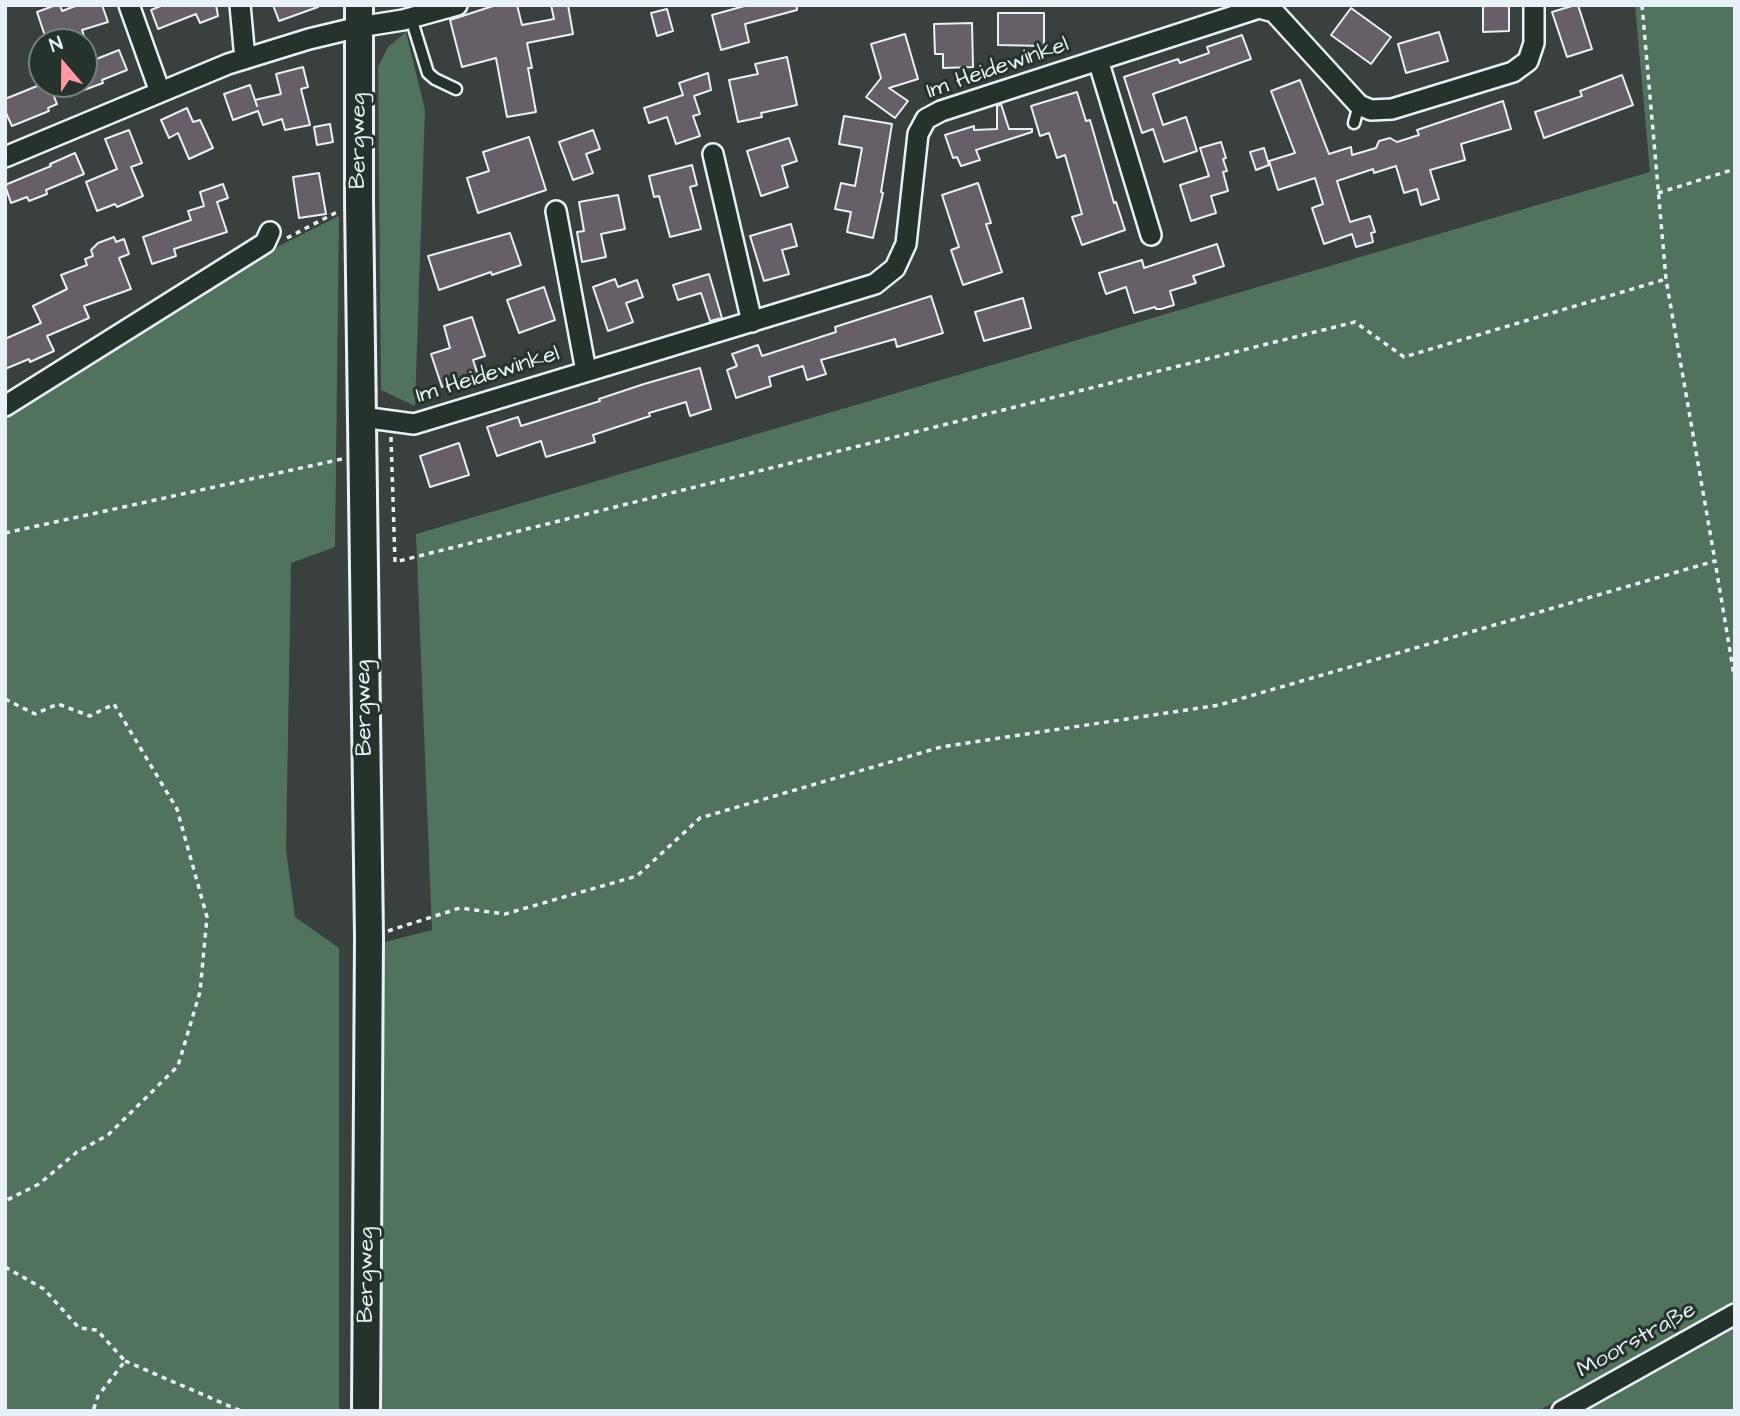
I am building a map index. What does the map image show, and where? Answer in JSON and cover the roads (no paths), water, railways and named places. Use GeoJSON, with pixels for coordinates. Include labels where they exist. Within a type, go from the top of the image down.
{"type":"FeatureCollection","features":[{"type":"Feature","properties":{"kind":"main road","name":"Bergweg"},"geometry":{"type":"LineString","coordinates":[[359,16],[369,937],[366,1411]]}},
{"type":"Feature","properties":{"kind":"street"},"geometry":{"type":"LineString","coordinates":[[129,5],[160,92]]}},
{"type":"Feature","properties":{"kind":"street"},"geometry":{"type":"LineString","coordinates":[[240,5],[245,59]]}},
{"type":"Feature","properties":{"kind":"street"},"geometry":{"type":"LineString","coordinates":[[5,157],[160,92],[245,59],[309,39],[359,16],[416,13],[457,5]]}},
{"type":"Feature","properties":{"kind":"street","name":"Im Heidewinkel"},"geometry":{"type":"LineString","coordinates":[[362,417],[414,424],[875,284],[895,268],[906,244],[918,134],[926,119],[941,111],[1259,8],[1274,12],[1280,18],[1356,114],[1392,109],[1513,72],[1528,61],[1534,43],[1534,5]]}},
{"type":"Feature","properties":{"kind":"street","name":"Im Heidewinkel"},"geometry":{"type":"LineString","coordinates":[[1098,60],[1151,235]]}},
{"type":"Feature","properties":{"kind":"street"},"geometry":{"type":"LineString","coordinates":[[713,154],[752,322]]}},
{"type":"Feature","properties":{"kind":"street","name":"Im Heidewinkel"},"geometry":{"type":"LineString","coordinates":[[556,211],[586,371]]}},
{"type":"Feature","properties":{"kind":"street"},"geometry":{"type":"LineString","coordinates":[[5,406],[267,238]]}},
{"type":"Feature","properties":{"kind":"street","name":"Moorstraße"},"geometry":{"type":"LineString","coordinates":[[1562,1411],[1735,1314]]}},
{"type":"Feature","properties":{"kind":"lane"},"geometry":{"type":"LineString","coordinates":[[416,13],[428,73],[456,89]]}}]}
